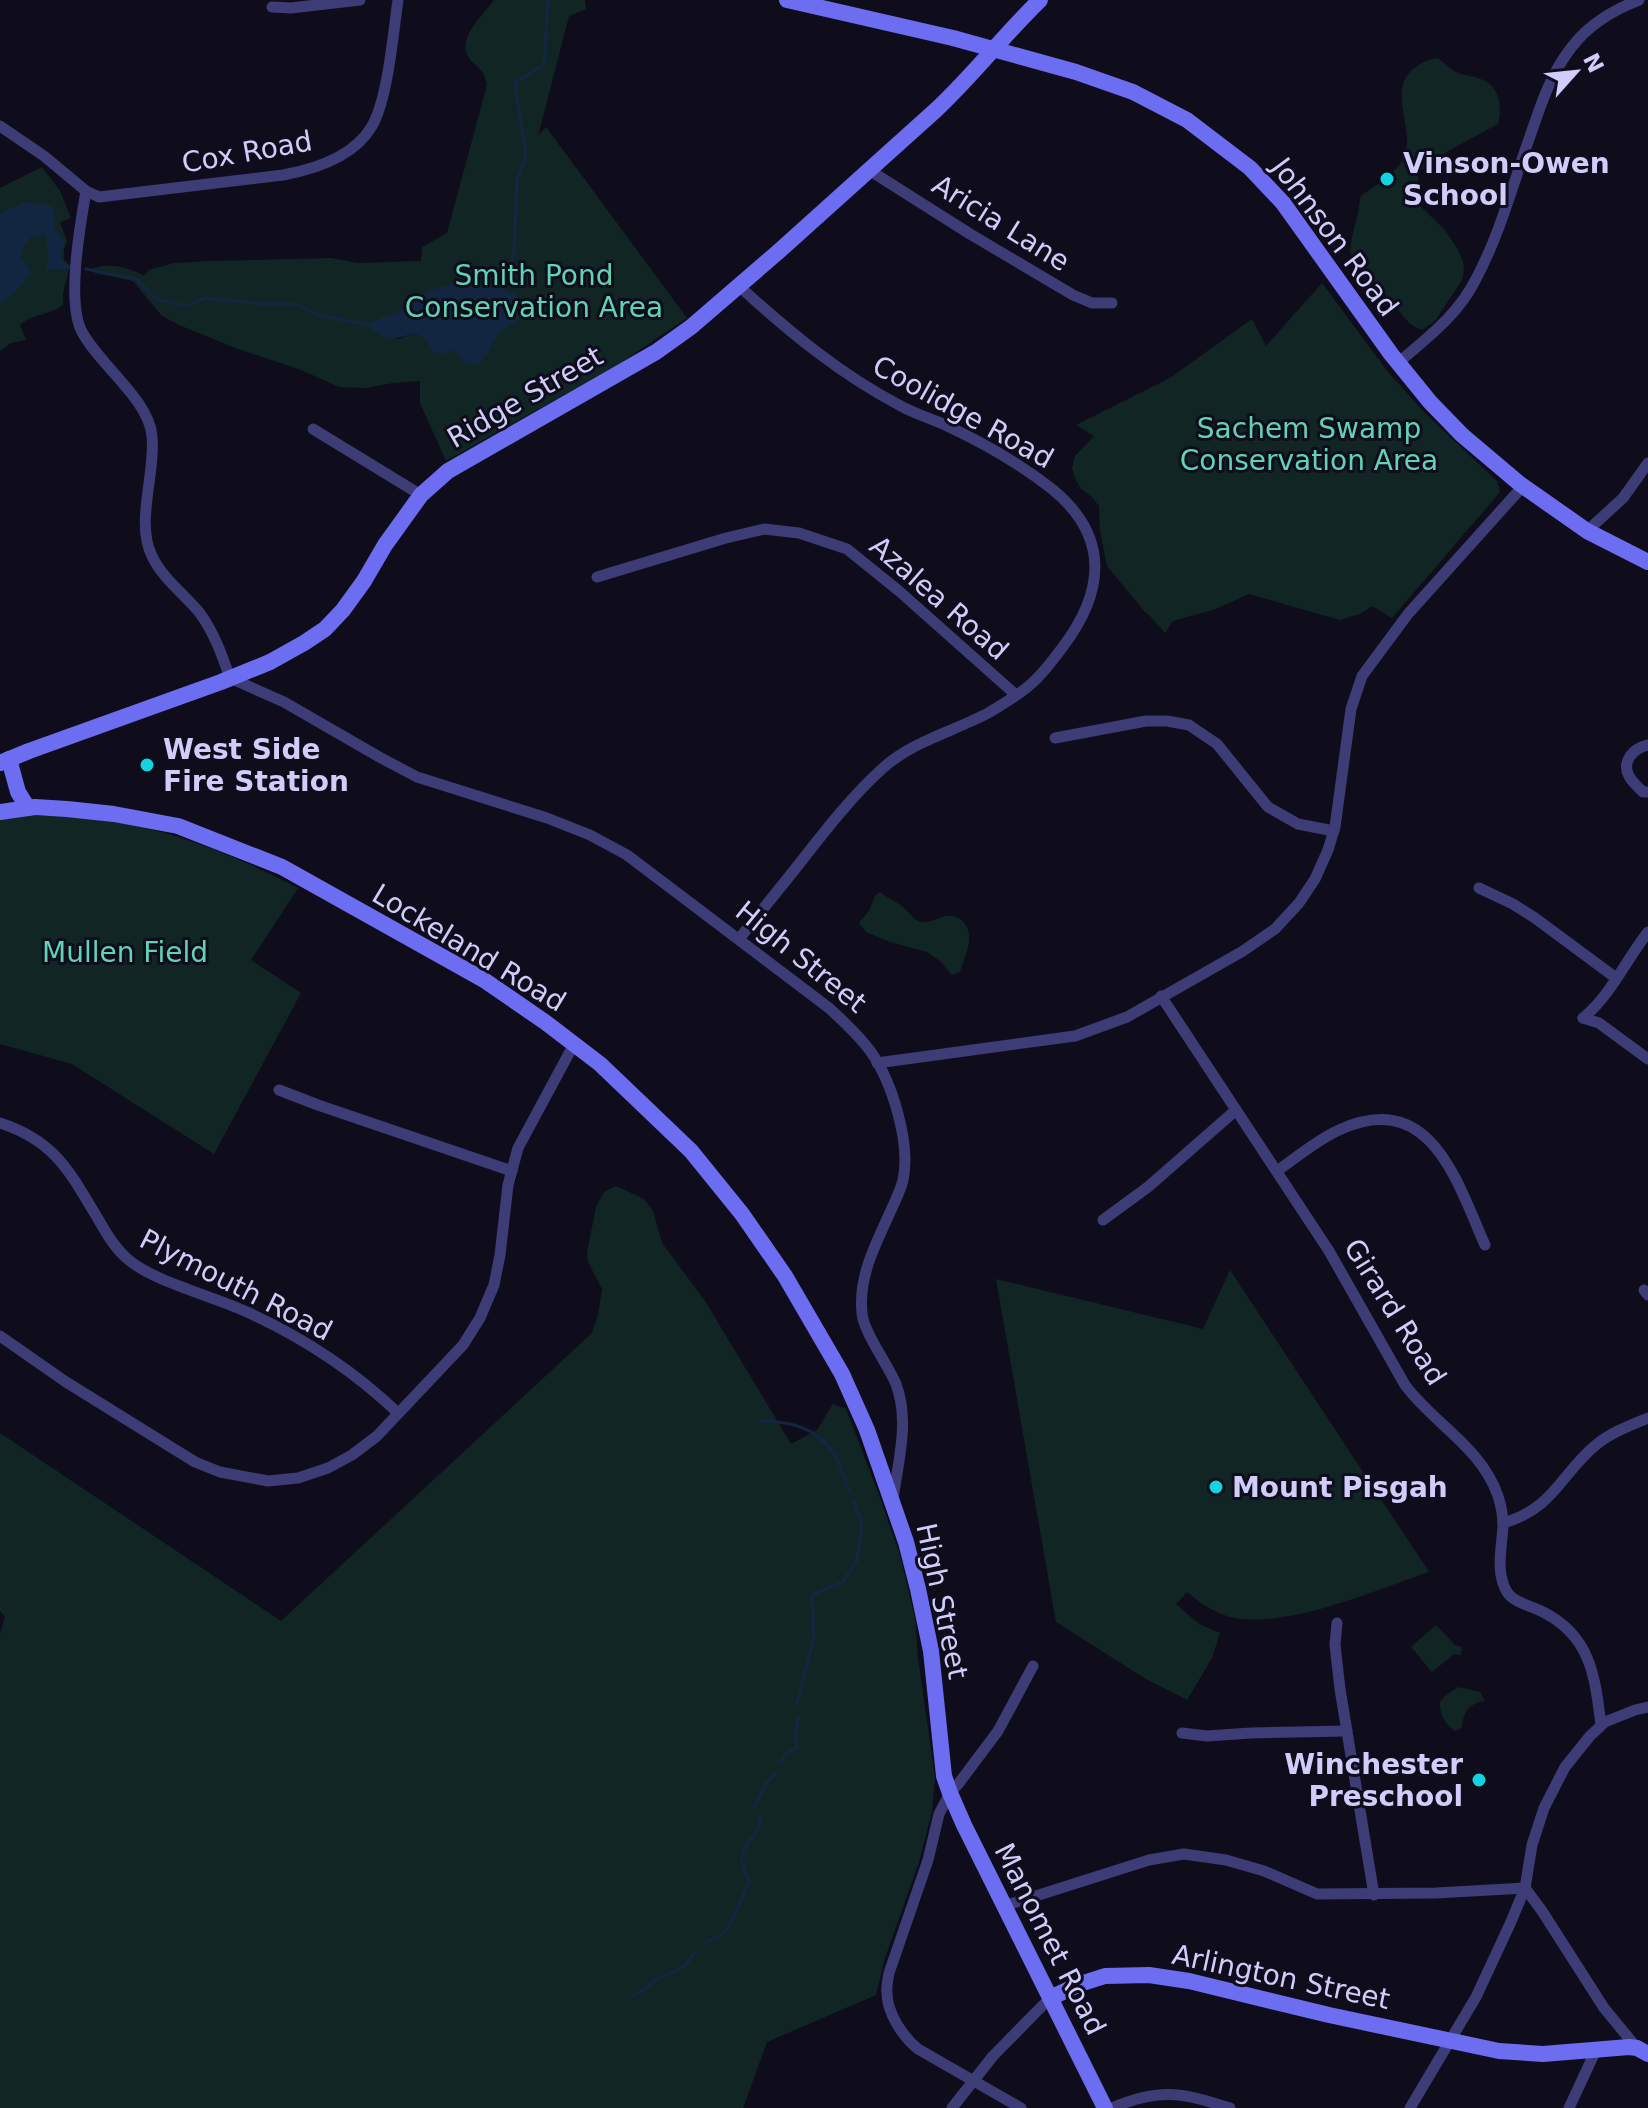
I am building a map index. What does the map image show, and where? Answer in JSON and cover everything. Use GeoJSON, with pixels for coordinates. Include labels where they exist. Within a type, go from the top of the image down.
{"type":"FeatureCollection","features":[{"type":"Feature","properties":{"kind":"street"},"geometry":{"type":"LineString","coordinates":[[272,7],[291,8],[360,0]]}},
{"type":"Feature","properties":{"kind":"street","name":"Cox Road"},"geometry":{"type":"LineString","coordinates":[[86,191],[99,197],[114,196],[283,175],[327,164],[358,142],[371,128],[380,108],[398,0]]}},
{"type":"Feature","properties":{"kind":"street","name":"Johnson Road"},"geometry":{"type":"LineString","coordinates":[[787,0],[1076,72],[1133,92],[1187,120],[1250,168],[1283,203],[1398,363],[1462,435],[1523,486],[1587,531],[1648,562]]}},
{"type":"Feature","properties":{"kind":"street","name":"Ridge Street"},"geometry":{"type":"LineString","coordinates":[[5,761],[270,662],[325,629],[350,601],[421,495],[448,471],[656,352],[700,320],[965,83],[1013,26],[1040,0]]}},
{"type":"Feature","properties":{"kind":"street"},"geometry":{"type":"LineString","coordinates":[[1398,363],[1447,321],[1477,278],[1538,112],[1557,69],[1572,46],[1611,12],[1639,0]]}},
{"type":"Feature","properties":{"kind":"street"},"geometry":{"type":"LineString","coordinates":[[0,126],[44,156],[86,191],[77,261],[76,312],[88,342],[136,401],[150,426],[152,446],[146,535],[152,558],[201,615],[219,647],[230,678]]}},
{"type":"Feature","properties":{"kind":"street","name":"Aricia Lane"},"geometry":{"type":"LineString","coordinates":[[869,170],[1073,295],[1092,303],[1112,303]]}},
{"type":"Feature","properties":{"kind":"street","name":"Coolidge Road"},"geometry":{"type":"LineString","coordinates":[[739,286],[836,367],[902,407],[967,435],[1012,460],[1055,492],[1073,509],[1085,527],[1093,552],[1094,583],[1088,606],[1071,636],[1048,666],[1024,690],[990,712],[914,747],[886,765],[838,814],[739,939]]}},
{"type":"Feature","properties":{"kind":"street"},"geometry":{"type":"LineString","coordinates":[[313,429],[421,495]]}},
{"type":"Feature","properties":{"kind":"street"},"geometry":{"type":"LineString","coordinates":[[1587,531],[1623,498],[1648,463]]}},
{"type":"Feature","properties":{"kind":"street"},"geometry":{"type":"LineString","coordinates":[[877,1063],[1075,1036],[1127,1017],[1243,951],[1275,929],[1299,903],[1315,879],[1328,850],[1339,805],[1351,709],[1362,676],[1408,614],[1523,486]]}},
{"type":"Feature","properties":{"kind":"street","name":"Azalea Road"},"geometry":{"type":"LineString","coordinates":[[597,577],[764,529],[799,533],[847,549],[1016,695]]}},
{"type":"Feature","properties":{"kind":"street","name":"High Street"},"geometry":{"type":"LineString","coordinates":[[230,678],[284,702],[417,777],[534,813],[590,835],[627,855],[829,1008],[853,1029],[872,1053],[900,1120],[906,1149],[903,1181],[861,1287],[862,1316],[896,1385],[902,1408],[902,1439],[893,1501],[918,1589],[931,1651],[939,1743],[950,1793]]}},
{"type":"Feature","properties":{"kind":"street"},"geometry":{"type":"LineString","coordinates":[[1055,738],[1146,721],[1189,725],[1217,744],[1268,807],[1298,824],[1334,831]]}},
{"type":"Feature","properties":{"kind":"street"},"geometry":{"type":"LineString","coordinates":[[1648,745],[1637,747],[1629,756],[1627,770],[1630,780],[1643,792],[1648,792]]}},
{"type":"Feature","properties":{"kind":"street"},"geometry":{"type":"LineString","coordinates":[[5,761],[28,808]]}},
{"type":"Feature","properties":{"kind":"street","name":"Lockeland Road"},"geometry":{"type":"LineString","coordinates":[[0,812],[28,808],[83,810],[178,826],[282,867],[484,980],[600,1064],[691,1151],[742,1214],[785,1276],[842,1374],[893,1501]]}},
{"type":"Feature","properties":{"kind":"street"},"geometry":{"type":"LineString","coordinates":[[1479,888],[1535,918],[1616,978]]}},
{"type":"Feature","properties":{"kind":"street"},"geometry":{"type":"LineString","coordinates":[[1648,932],[1596,1007],[1583,1018],[1599,1023],[1648,1059]]}},
{"type":"Feature","properties":{"kind":"street","name":"Girard Road"},"geometry":{"type":"LineString","coordinates":[[1161,996],[1329,1251],[1405,1385],[1485,1469],[1498,1496],[1503,1523],[1500,1569],[1503,1585],[1509,1596],[1549,1614],[1564,1625],[1579,1643],[1589,1659],[1601,1725]]}},
{"type":"Feature","properties":{"kind":"street"},"geometry":{"type":"LineString","coordinates":[[0,1336],[66,1382],[195,1462],[241,1478],[268,1481],[298,1478],[328,1468],[377,1436],[463,1345],[488,1303],[500,1255],[508,1185],[518,1148],[574,1044]]}},
{"type":"Feature","properties":{"kind":"street"},"geometry":{"type":"LineString","coordinates":[[279,1090],[512,1171]]}},
{"type":"Feature","properties":{"kind":"street"},"geometry":{"type":"LineString","coordinates":[[1103,1220],[1148,1187],[1236,1110]]}},
{"type":"Feature","properties":{"kind":"street"},"geometry":{"type":"LineString","coordinates":[[1277,1171],[1346,1127],[1371,1121],[1395,1122],[1420,1132],[1441,1152],[1485,1245]]}},
{"type":"Feature","properties":{"kind":"street","name":"Plymouth Road"},"geometry":{"type":"LineString","coordinates":[[0,1123],[22,1130],[49,1148],[72,1176],[112,1242],[133,1264],[247,1312],[315,1349],[372,1389],[398,1413]]}},
{"type":"Feature","properties":{"kind":"street"},"geometry":{"type":"LineString","coordinates":[[1503,1523],[1525,1516],[1541,1505],[1578,1462],[1607,1437],[1648,1418]]}},
{"type":"Feature","properties":{"kind":"street"},"geometry":{"type":"LineString","coordinates":[[1337,1623],[1335,1645],[1374,1895]]}},
{"type":"Feature","properties":{"kind":"street"},"geometry":{"type":"LineString","coordinates":[[1021,2108],[909,2042],[889,2006],[886,1991],[889,1973],[928,1860],[939,1814],[950,1793],[998,1731],[1033,1666]]}},
{"type":"Feature","properties":{"kind":"street"},"geometry":{"type":"LineString","coordinates":[[1410,2108],[1476,1997],[1525,1888],[1532,1845],[1544,1808],[1565,1767],[1605,1722],[1648,1707]]}},
{"type":"Feature","properties":{"kind":"street"},"geometry":{"type":"LineString","coordinates":[[1182,1733],[1207,1736],[1347,1731]]}},
{"type":"Feature","properties":{"kind":"street","name":"Manomet Road"},"geometry":{"type":"LineString","coordinates":[[950,1793],[1105,2108]]}},
{"type":"Feature","properties":{"kind":"street"},"geometry":{"type":"LineString","coordinates":[[1004,1906],[1149,1860],[1184,1854],[1226,1860],[1264,1871],[1317,1894],[1374,1895],[1525,1888]]}},
{"type":"Feature","properties":{"kind":"street"},"geometry":{"type":"LineString","coordinates":[[1525,1888],[1604,2008],[1643,2051]]}},
{"type":"Feature","properties":{"kind":"street","name":"Arlington Street"},"geometry":{"type":"LineString","coordinates":[[952,2108],[993,2056],[1050,1998],[1105,1976],[1149,1975],[1189,1981],[1499,2051],[1543,2054],[1596,2050],[1643,2051]]}},
{"type":"Feature","properties":{"kind":"street"},"geometry":{"type":"LineString","coordinates":[[1569,2108],[1596,2050]]}},
{"type":"Feature","properties":{"kind":"street"},"geometry":{"type":"LineString","coordinates":[[1112,2108],[1155,2094],[1190,2095],[1230,2108]]}},
{"type":"Feature","properties":{"kind":"green space","name":"Smith Pond Conservation Area"},"geometry":{"type":"Polygon","coordinates":[[[494,0],[585,0],[586,9],[569,16],[538,136],[546,127],[687,318],[619,364],[446,461],[420,403],[420,381],[366,388],[339,387],[179,325],[162,316],[133,281],[95,273],[92,269],[118,266],[144,276],[149,270],[174,263],[331,258],[358,263],[421,261],[422,247],[447,233],[487,85],[482,72],[469,58],[466,43],[472,28],[494,0]],[[421,296],[407,308],[367,325],[399,339],[415,333],[421,296]]]}},
{"type":"Feature","properties":{"kind":"green space"},"geometry":{"type":"Polygon","coordinates":[[[1438,58],[1455,72],[1489,83],[1496,93],[1500,111],[1498,124],[1430,161],[1418,173],[1421,207],[1444,229],[1457,248],[1464,270],[1462,280],[1435,321],[1422,330],[1410,323],[1355,266],[1350,251],[1361,196],[1391,174],[1405,154],[1407,133],[1402,90],[1405,80],[1420,64],[1438,58]]]}},
{"type":"Feature","properties":{"kind":"green space"},"geometry":{"type":"Polygon","coordinates":[[[42,167],[60,191],[71,218],[60,222],[67,241],[64,260],[70,265],[63,305],[25,321],[20,325],[26,340],[11,343],[0,351],[0,188],[42,167]]]}},
{"type":"Feature","properties":{"kind":"green space","name":"Sachem Swamp Conservation Area"},"geometry":{"type":"Polygon","coordinates":[[[1322,283],[1388,372],[1424,412],[1497,481],[1500,492],[1392,618],[1372,606],[1360,614],[1340,620],[1249,594],[1216,609],[1173,621],[1165,633],[1107,566],[1099,506],[1081,489],[1072,468],[1075,456],[1094,436],[1076,425],[1170,378],[1252,319],[1266,346],[1322,283]]]}},
{"type":"Feature","properties":{"kind":"green space","name":"Mullen Field"},"geometry":{"type":"Polygon","coordinates":[[[11,816],[98,819],[158,831],[215,850],[298,888],[251,960],[301,993],[214,1154],[72,1064],[0,1044],[0,819],[11,816]]]}},
{"type":"Feature","properties":{"kind":"green space"},"geometry":{"type":"Polygon","coordinates":[[[880,892],[919,921],[929,922],[950,916],[962,921],[969,941],[960,972],[952,975],[927,952],[866,932],[859,923],[880,892]]]}},
{"type":"Feature","properties":{"kind":"green space"},"geometry":{"type":"Polygon","coordinates":[[[616,1186],[644,1199],[653,1211],[662,1243],[705,1301],[791,1444],[817,1430],[833,1404],[846,1409],[900,1555],[915,1618],[935,1778],[932,1812],[919,1862],[885,1958],[876,1995],[767,2042],[743,2108],[0,2108],[0,1633],[5,1617],[0,1611],[0,1433],[281,1621],[592,1333],[602,1289],[588,1262],[587,1253],[596,1207],[604,1192],[616,1186]]]}},
{"type":"Feature","properties":{"kind":"green space","name":"Mount Pisgah"},"geometry":{"type":"Polygon","coordinates":[[[1230,1270],[1429,1572],[1330,1606],[1252,1620],[1218,1613],[1187,1592],[1176,1604],[1199,1624],[1220,1633],[1212,1658],[1187,1700],[1146,1679],[1056,1622],[996,1279],[1203,1329],[1230,1270]]]}},
{"type":"Feature","properties":{"kind":"green space"},"geometry":{"type":"Polygon","coordinates":[[[1436,1625],[1455,1645],[1462,1647],[1461,1655],[1454,1654],[1432,1672],[1411,1647],[1436,1625]]]}},
{"type":"Feature","properties":{"kind":"green space"},"geometry":{"type":"Polygon","coordinates":[[[1458,1687],[1480,1692],[1485,1701],[1468,1709],[1462,1728],[1455,1731],[1443,1718],[1440,1702],[1458,1687]]]}},
{"type":"Feature","properties":{"kind":"water"},"geometry":{"type":"Polygon","coordinates":[[[25,202],[53,208],[55,229],[65,242],[61,256],[70,269],[45,269],[49,260],[46,234],[30,238],[20,260],[32,273],[0,304],[0,214],[25,202]]]}},
{"type":"Feature","properties":{"kind":"water"},"geometry":{"type":"Polygon","coordinates":[[[460,282],[506,290],[529,308],[500,333],[479,364],[464,362],[455,350],[442,354],[433,351],[426,339],[415,333],[389,338],[366,324],[407,308],[425,292],[460,282]]]}},
{"type":"Feature","properties":{"kind":"waterway"},"geometry":{"type":"LineString","coordinates":[[491,289],[508,275],[514,252],[517,180],[526,157],[515,82],[544,65],[548,0]]}},
{"type":"Feature","properties":{"kind":"waterway"},"geometry":{"type":"LineString","coordinates":[[86,269],[137,279],[156,299],[186,306],[205,298],[296,304],[317,315],[370,325]]}},
{"type":"Feature","properties":{"kind":"waterway"},"geometry":{"type":"LineString","coordinates":[[760,1421],[792,1424],[819,1437],[836,1458],[849,1490]]}},
{"type":"Feature","properties":{"kind":"waterway"},"geometry":{"type":"LineString","coordinates":[[797,1703],[814,1637],[812,1595],[843,1582],[857,1560],[862,1524],[854,1501]]}},
{"type":"Feature","properties":{"kind":"waterway"},"geometry":{"type":"LineString","coordinates":[[781,1762],[787,1752],[797,1747],[795,1734],[799,1716]]}},
{"type":"Feature","properties":{"kind":"waterway"},"geometry":{"type":"LineString","coordinates":[[755,1806],[766,1784],[776,1773]]}},
{"type":"Feature","properties":{"kind":"waterway"},"geometry":{"type":"LineString","coordinates":[[706,1942],[723,1934],[729,1927],[749,1882],[742,1855],[760,1820]]}},
{"type":"Feature","properties":{"kind":"waterway"},"geometry":{"type":"LineString","coordinates":[[634,1995],[663,1976],[681,1969],[694,1953]]}},
{"type":"Feature","properties":{"kind":"place","name":"Vinson-Owen School"},"geometry":{"type":"Point","coordinates":[1387,179]}},
{"type":"Feature","properties":{"kind":"place","name":"West Side Fire Station"},"geometry":{"type":"Point","coordinates":[147,765]}},
{"type":"Feature","properties":{"kind":"place","name":"Mount Pisgah"},"geometry":{"type":"Point","coordinates":[1216,1487]}},
{"type":"Feature","properties":{"kind":"place","name":"Winchester Preschool"},"geometry":{"type":"Point","coordinates":[1479,1780]}}]}
